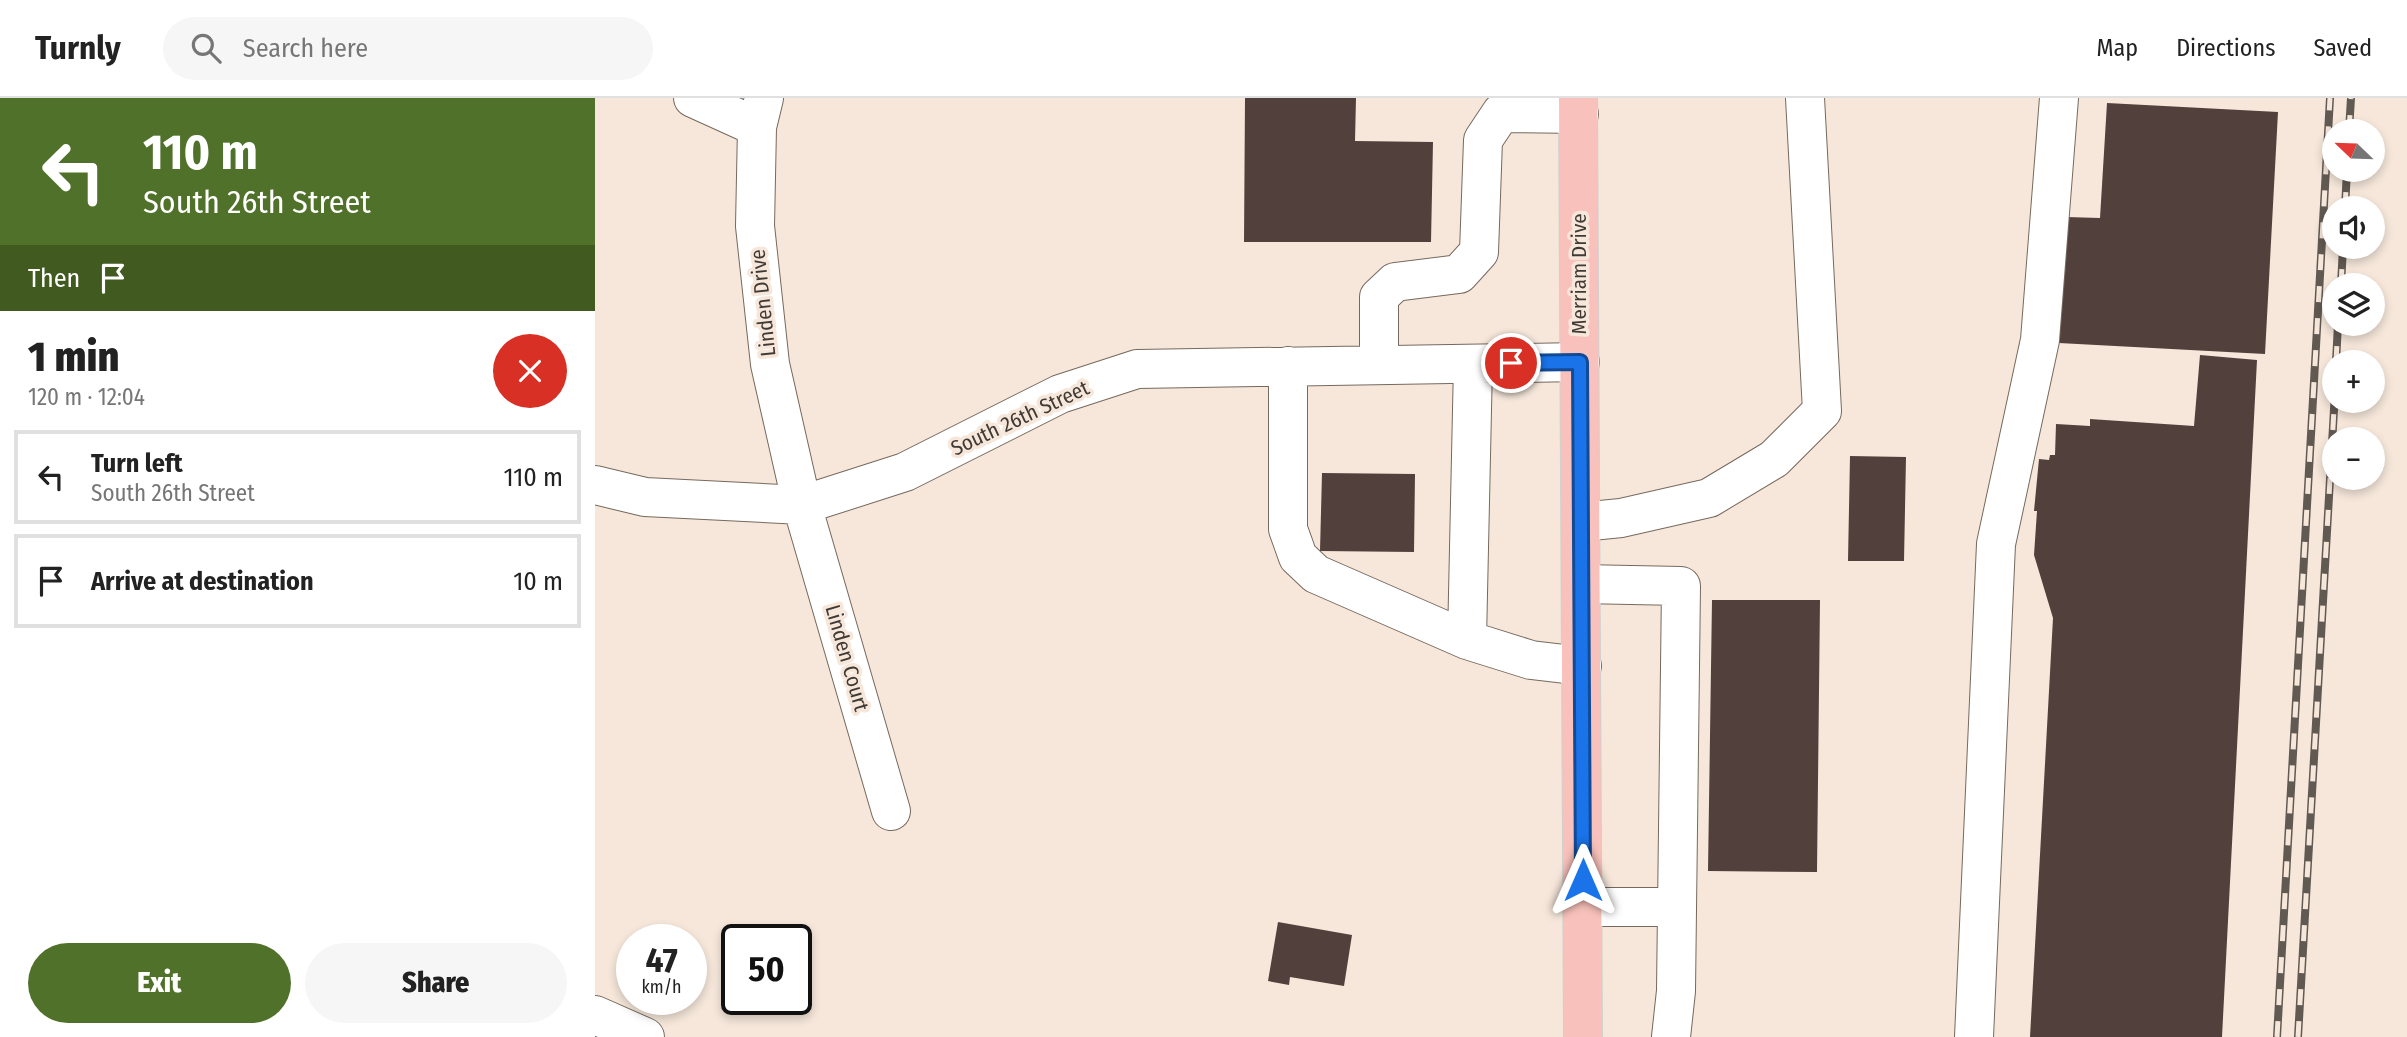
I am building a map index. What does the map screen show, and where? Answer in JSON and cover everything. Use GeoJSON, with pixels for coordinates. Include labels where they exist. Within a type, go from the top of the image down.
{"type":"FeatureCollection","features":[{"type":"Feature","properties":{"kind":"main road","name":"Merriam Drive"},"geometry":{"type":"LineString","coordinates":[[1578,106],[1583,1037]]}},
{"type":"Feature","properties":{"kind":"street"},"geometry":{"type":"LineString","coordinates":[[694,98],[760,113]]}},
{"type":"Feature","properties":{"kind":"street"},"geometry":{"type":"LineString","coordinates":[[1581,522],[1621,518],[1709,498],[1774,459],[1822,411],[1805,98]]}},
{"type":"Feature","properties":{"kind":"street"},"geometry":{"type":"LineString","coordinates":[[1974,1037],[1996,544],[2039,340],[2059,98]]}},
{"type":"Feature","properties":{"kind":"street"},"geometry":{"type":"LineString","coordinates":[[1379,365],[1378,297],[1395,282],[1459,274],[1479,252],[1483,140],[1501,113],[1578,106]]}},
{"type":"Feature","properties":{"kind":"street","name":"Linden Drive"},"geometry":{"type":"LineString","coordinates":[[760,113],[755,226],[769,364],[803,505]]}},
{"type":"Feature","properties":{"kind":"street","name":"South 26th Street"},"geometry":{"type":"LineString","coordinates":[[595,485],[645,497],[803,505],[905,472],[1060,394],[1137,369],[1580,362]]}},
{"type":"Feature","properties":{"kind":"street"},"geometry":{"type":"LineString","coordinates":[[1467,640],[1473,364]]}},
{"type":"Feature","properties":{"kind":"street"},"geometry":{"type":"LineString","coordinates":[[1288,366],[1288,529],[1298,557],[1316,574],[1467,640],[1531,660],[1581,666]]}},
{"type":"Feature","properties":{"kind":"street","name":"Linden Court"},"geometry":{"type":"LineString","coordinates":[[803,505],[891,811]]}},
{"type":"Feature","properties":{"kind":"street"},"geometry":{"type":"LineString","coordinates":[[1581,584],[1681,586],[1677,991],[1671,1037]]}},
{"type":"Feature","properties":{"kind":"street"},"geometry":{"type":"LineString","coordinates":[[1583,907],[1677,907]]}},
{"type":"Feature","properties":{"kind":"street"},"geometry":{"type":"LineString","coordinates":[[595,1015],[645,1037]]}},
{"type":"Feature","properties":{"kind":"building"},"geometry":{"type":"Polygon","coordinates":[[[1245,98],[1356,98],[1355,141],[1433,142],[1431,242],[1244,242],[1245,98]]]}},
{"type":"Feature","properties":{"kind":"building"},"geometry":{"type":"Polygon","coordinates":[[[2107,103],[2278,112],[2265,354],[2059,343],[2066,217],[2100,218],[2107,103]]]}},
{"type":"Feature","properties":{"kind":"building"},"geometry":{"type":"Polygon","coordinates":[[[2200,355],[2257,360],[2222,1037],[2030,1037],[2053,618],[2034,555],[2037,511],[2034,511],[2039,459],[2049,460],[2050,455],[2055,455],[2056,424],[2090,426],[2090,419],[2194,426],[2200,355]]]}},
{"type":"Feature","properties":{"kind":"building"},"geometry":{"type":"Polygon","coordinates":[[[1850,456],[1906,457],[1904,561],[1848,561],[1850,456]]]}},
{"type":"Feature","properties":{"kind":"building"},"geometry":{"type":"Polygon","coordinates":[[[1322,473],[1415,474],[1414,552],[1320,551],[1322,473]]]}},
{"type":"Feature","properties":{"kind":"building"},"geometry":{"type":"Polygon","coordinates":[[[1712,600],[1820,600],[1817,872],[1708,871],[1712,600]]]}},
{"type":"Feature","properties":{"kind":"building"},"geometry":{"type":"Polygon","coordinates":[[[1278,922],[1352,935],[1344,986],[1290,977],[1289,985],[1268,981],[1278,922]]]}},
{"type":"Feature","properties":{"kind":"railway"},"geometry":{"type":"LineString","coordinates":[[2277,1037],[2330,98]]}},
{"type":"Feature","properties":{"kind":"railway"},"geometry":{"type":"LineString","coordinates":[[2350,119],[2351,98]]}},
{"type":"Feature","properties":{"kind":"railway"},"geometry":{"type":"LineString","coordinates":[[2346,182],[2346,196]]}},
{"type":"Feature","properties":{"kind":"railway"},"geometry":{"type":"LineString","coordinates":[[2342,259],[2342,273]]}},
{"type":"Feature","properties":{"kind":"railway"},"geometry":{"type":"LineString","coordinates":[[2337,336],[2337,350]]}},
{"type":"Feature","properties":{"kind":"railway"},"geometry":{"type":"LineString","coordinates":[[2298,1037],[2334,413]]}},
{"type":"Feature","properties":{"kind":"route"},"geometry":{"type":"LineString","coordinates":[[1511,363],[1580,362],[1583,880]]}}]}
